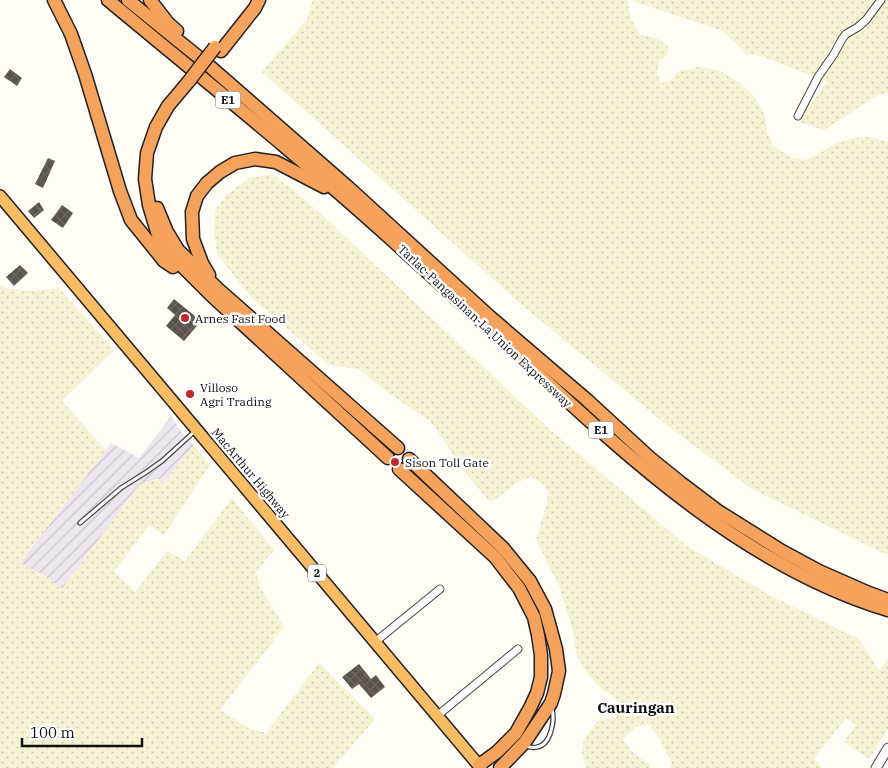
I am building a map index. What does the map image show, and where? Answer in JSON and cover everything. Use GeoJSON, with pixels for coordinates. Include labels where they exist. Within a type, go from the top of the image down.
{"type":"FeatureCollection","features":[{"type":"Feature","properties":{"kind":"highway"},"geometry":{"type":"LineString","coordinates":[[54,0],[71,34],[120,191],[132,220],[164,261],[215,292],[398,448]]}},
{"type":"Feature","properties":{"kind":"highway","name":"Tarlac-Pangasinan-La Union Expressway"},"geometry":{"type":"LineString","coordinates":[[108,0],[348,200],[577,410],[674,492],[740,540],[778,562],[867,604],[888,610]]}},
{"type":"Feature","properties":{"kind":"highway","name":"Tarlac-Pangasinan-La Union Expressway"},"geometry":{"type":"LineString","coordinates":[[128,0],[206,64],[349,188],[489,316],[681,483],[747,530],[782,551],[819,570],[888,600]]}},
{"type":"Feature","properties":{"kind":"highway"},"geometry":{"type":"LineString","coordinates":[[150,0],[168,23],[189,41],[206,64]]}},
{"type":"Feature","properties":{"kind":"highway"},"geometry":{"type":"LineString","coordinates":[[218,49],[251,0]]}},
{"type":"Feature","properties":{"kind":"highway"},"geometry":{"type":"LineString","coordinates":[[259,0],[255,8],[218,49],[191,83],[162,133],[154,155],[156,206],[167,232],[178,250],[215,292],[388,458]]}},
{"type":"Feature","properties":{"kind":"highway"},"geometry":{"type":"LineString","coordinates":[[215,292],[193,239],[192,212],[197,196],[206,183],[220,172],[235,163],[255,159],[276,162],[348,200]]}},
{"type":"Feature","properties":{"kind":"highway","name":"MacArthur Highway"},"geometry":{"type":"LineString","coordinates":[[0,196],[480,767]]}},
{"type":"Feature","properties":{"kind":"highway"},"geometry":{"type":"LineString","coordinates":[[409,459],[503,548],[530,580],[545,609],[556,649],[559,671],[554,694],[551,703],[520,737],[500,768]]}},
{"type":"Feature","properties":{"kind":"highway"},"geometry":{"type":"LineString","coordinates":[[399,469],[495,557],[519,588],[534,617],[541,656],[541,676],[537,693],[520,737],[497,752],[480,767]]}},
{"type":"Feature","properties":{"kind":"street"},"geometry":{"type":"LineString","coordinates":[[798,116],[818,77],[842,39],[866,20],[881,0]]}},
{"type":"Feature","properties":{"kind":"street"},"geometry":{"type":"LineString","coordinates":[[375,642],[440,590]]}},
{"type":"Feature","properties":{"kind":"street"},"geometry":{"type":"LineString","coordinates":[[437,716],[518,649]]}},
{"type":"Feature","properties":{"kind":"street"},"geometry":{"type":"LineString","coordinates":[[876,768],[888,748]]}},
{"type":"Feature","properties":{"kind":"lane"},"geometry":{"type":"LineString","coordinates":[[577,410],[587,400]]}},
{"type":"Feature","properties":{"kind":"lane"},"geometry":{"type":"LineString","coordinates":[[80,523],[121,488],[162,461],[197,430]]}},
{"type":"Feature","properties":{"kind":"shaded area"},"geometry":{"type":"Polygon","coordinates":[[[313,0],[628,0],[631,19],[640,35],[656,38],[668,46],[667,55],[659,62],[657,74],[661,83],[670,81],[678,72],[697,67],[714,69],[724,73],[742,84],[755,97],[765,116],[767,132],[773,146],[792,158],[807,160],[835,144],[853,138],[870,137],[888,142],[888,554],[752,489],[663,422],[523,306],[262,72],[307,19],[313,0]]]}},
{"type":"Feature","properties":{"kind":"shaded area"},"geometry":{"type":"Polygon","coordinates":[[[630,0],[888,0],[888,93],[878,95],[824,130],[799,122],[821,89],[828,82],[758,55],[746,54],[723,31],[630,0]]]}},
{"type":"Feature","properties":{"kind":"shaded area"},"geometry":{"type":"Polygon","coordinates":[[[273,174],[318,211],[547,427],[687,546],[769,595],[859,639],[879,671],[888,659],[888,729],[869,759],[844,742],[856,725],[846,718],[814,759],[822,768],[670,768],[672,764],[660,739],[649,725],[636,727],[623,739],[632,752],[650,765],[649,768],[586,768],[582,754],[583,742],[597,721],[617,717],[622,706],[611,695],[600,688],[585,670],[576,654],[574,635],[559,585],[536,539],[547,504],[548,491],[541,482],[531,477],[516,483],[490,502],[462,469],[430,421],[387,392],[359,369],[329,365],[251,297],[217,254],[214,230],[215,211],[226,195],[250,178],[273,174]]]}},
{"type":"Feature","properties":{"kind":"shaded area"},"geometry":{"type":"Polygon","coordinates":[[[0,285],[8,289],[33,291],[59,288],[114,350],[62,401],[106,450],[20,563],[47,577],[62,589],[140,484],[158,478],[163,484],[194,445],[210,465],[164,535],[149,525],[114,572],[135,592],[167,551],[185,561],[232,498],[274,550],[256,572],[260,587],[284,627],[220,710],[248,728],[266,733],[319,663],[375,719],[333,768],[0,768],[0,285]]]}},
{"type":"Feature","properties":{"kind":"shaded area"},"geometry":{"type":"Polygon","coordinates":[[[171,416],[182,433],[194,445],[163,484],[140,484],[62,589],[47,577],[20,563],[111,443],[139,458],[171,416]]]}},
{"type":"Feature","properties":{"kind":"building"},"geometry":{"type":"Polygon","coordinates":[[[10,69],[22,78],[17,86],[4,77],[10,69]]]}},
{"type":"Feature","properties":{"kind":"building"},"geometry":{"type":"Polygon","coordinates":[[[48,158],[55,161],[43,188],[35,184],[48,158]]]}},
{"type":"Feature","properties":{"kind":"building"},"geometry":{"type":"Polygon","coordinates":[[[39,202],[44,210],[34,218],[28,211],[39,202]]]}},
{"type":"Feature","properties":{"kind":"building"},"geometry":{"type":"Polygon","coordinates":[[[62,205],[73,213],[63,228],[51,220],[62,205]]]}},
{"type":"Feature","properties":{"kind":"building"},"geometry":{"type":"Polygon","coordinates":[[[20,265],[28,273],[14,286],[6,277],[20,265]]]}},
{"type":"Feature","properties":{"kind":"building","name":"Arnes Fast Food"},"geometry":{"type":"Polygon","coordinates":[[[174,299],[201,321],[184,341],[166,326],[175,315],[167,308],[174,299]]]}},
{"type":"Feature","properties":{"kind":"building"},"geometry":{"type":"Polygon","coordinates":[[[359,664],[371,679],[376,675],[385,687],[371,698],[359,684],[352,689],[342,677],[359,664]]]}},
{"type":"Feature","properties":{"kind":"place","name":"Arnes Fast Food"},"geometry":{"type":"Point","coordinates":[185,318]}},
{"type":"Feature","properties":{"kind":"place","name":"Villoso Agri Trading"},"geometry":{"type":"Point","coordinates":[190,394]}},
{"type":"Feature","properties":{"kind":"place","name":"Sison Toll Gate"},"geometry":{"type":"Point","coordinates":[395,462]}},
{"type":"Feature","properties":{"kind":"district","name":"Cauringan"},"geometry":{"type":"Point","coordinates":[636,707]}}]}
